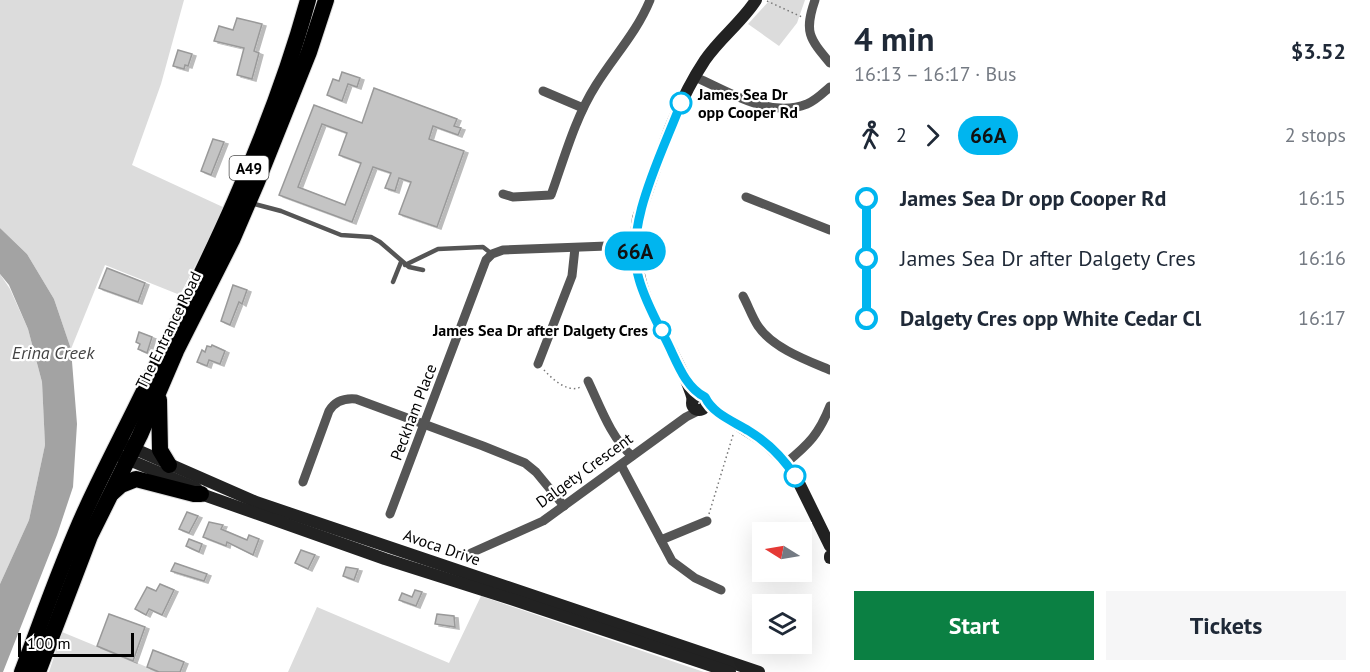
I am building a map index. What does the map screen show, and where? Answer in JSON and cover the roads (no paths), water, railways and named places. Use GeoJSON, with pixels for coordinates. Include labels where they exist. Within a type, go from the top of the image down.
{"type":"FeatureCollection","features":[{"type":"Feature","properties":{"kind":"highway","name":"The Entrance Road"},"geometry":{"type":"LineString","coordinates":[[38,672],[79,564],[108,498],[123,451],[270,117],[308,0]]}},
{"type":"Feature","properties":{"kind":"highway","name":"The Entrance Road"},"geometry":{"type":"LineString","coordinates":[[22,672],[64,558],[88,505],[159,390],[248,203],[305,63],[326,0]]}},
{"type":"Feature","properties":{"kind":"highway"},"geometry":{"type":"LineString","coordinates":[[159,390],[160,450],[169,465]]}},
{"type":"Feature","properties":{"kind":"highway"},"geometry":{"type":"LineString","coordinates":[[108,498],[121,485],[136,479],[201,494]]}},
{"type":"Feature","properties":{"kind":"main road"},"geometry":{"type":"LineString","coordinates":[[761,1],[722,38],[695,77],[681,103],[638,218],[634,245],[635,259],[639,279],[699,403],[763,441],[786,463],[830,546]]}},
{"type":"Feature","properties":{"kind":"main road","name":"Avoca Drive"},"geometry":{"type":"LineString","coordinates":[[123,451],[169,465],[268,506],[759,672]]}},
{"type":"Feature","properties":{"kind":"main road","name":"Avoca Drive"},"geometry":{"type":"LineString","coordinates":[[123,451],[196,488],[201,494],[385,559],[730,672]]}},
{"type":"Feature","properties":{"kind":"street"},"geometry":{"type":"LineString","coordinates":[[503,194],[513,197],[551,195],[583,108],[596,85],[639,24],[650,0]]}},
{"type":"Feature","properties":{"kind":"street"},"geometry":{"type":"LineString","coordinates":[[815,0],[808,21],[810,36],[830,63]]}},
{"type":"Feature","properties":{"kind":"street"},"geometry":{"type":"LineString","coordinates":[[695,77],[770,108],[786,109],[808,104],[830,87]]}},
{"type":"Feature","properties":{"kind":"street"},"geometry":{"type":"LineString","coordinates":[[543,91],[583,108]]}},
{"type":"Feature","properties":{"kind":"street"},"geometry":{"type":"LineString","coordinates":[[746,197],[830,230]]}},
{"type":"Feature","properties":{"kind":"street"},"geometry":{"type":"LineString","coordinates":[[492,254],[503,250],[634,245]]}},
{"type":"Feature","properties":{"kind":"street"},"geometry":{"type":"LineString","coordinates":[[538,364],[572,276],[575,248]]}},
{"type":"Feature","properties":{"kind":"street","name":"Peckham Place"},"geometry":{"type":"LineString","coordinates":[[390,514],[486,260],[492,254]]}},
{"type":"Feature","properties":{"kind":"street"},"geometry":{"type":"LineString","coordinates":[[743,296],[758,326],[766,335],[805,359],[830,370]]}},
{"type":"Feature","properties":{"kind":"street"},"geometry":{"type":"LineString","coordinates":[[588,381],[614,433],[632,456]]}},
{"type":"Feature","properties":{"kind":"street"},"geometry":{"type":"LineString","coordinates":[[303,482],[329,411],[340,400],[348,398],[503,453],[536,472],[564,506]]}},
{"type":"Feature","properties":{"kind":"street","name":"Dalgety Crescent"},"geometry":{"type":"LineString","coordinates":[[471,552],[543,521],[678,422],[699,403]]}},
{"type":"Feature","properties":{"kind":"street"},"geometry":{"type":"LineString","coordinates":[[786,463],[813,440],[822,427],[830,406]]}},
{"type":"Feature","properties":{"kind":"street"},"geometry":{"type":"LineString","coordinates":[[621,465],[672,561],[695,578],[721,590]]}},
{"type":"Feature","properties":{"kind":"street"},"geometry":{"type":"LineString","coordinates":[[661,540],[707,521]]}},
{"type":"Feature","properties":{"kind":"lane"},"geometry":{"type":"LineString","coordinates":[[248,203],[281,211],[341,235],[371,237],[403,263],[423,270]]}},
{"type":"Feature","properties":{"kind":"lane"},"geometry":{"type":"LineString","coordinates":[[393,282],[403,263],[438,249],[483,247],[492,254]]}},
{"type":"Feature","properties":{"kind":"water","name":"Erina Creek"},"geometry":{"type":"Polygon","coordinates":[[[0,228],[27,254],[54,299],[71,349],[77,424],[73,487],[57,535],[3,672],[0,672],[0,584],[29,520],[45,445],[42,382],[28,329],[9,285],[0,274],[0,228]]]}},
{"type":"Feature","properties":{"kind":"place","name":"James Sea Dr opp Cooper Rd"},"geometry":{"type":"Point","coordinates":[681,103]}},
{"type":"Feature","properties":{"kind":"place","name":"James Sea Dr after Dalgety Cres"},"geometry":{"type":"Point","coordinates":[662,330]}}]}
